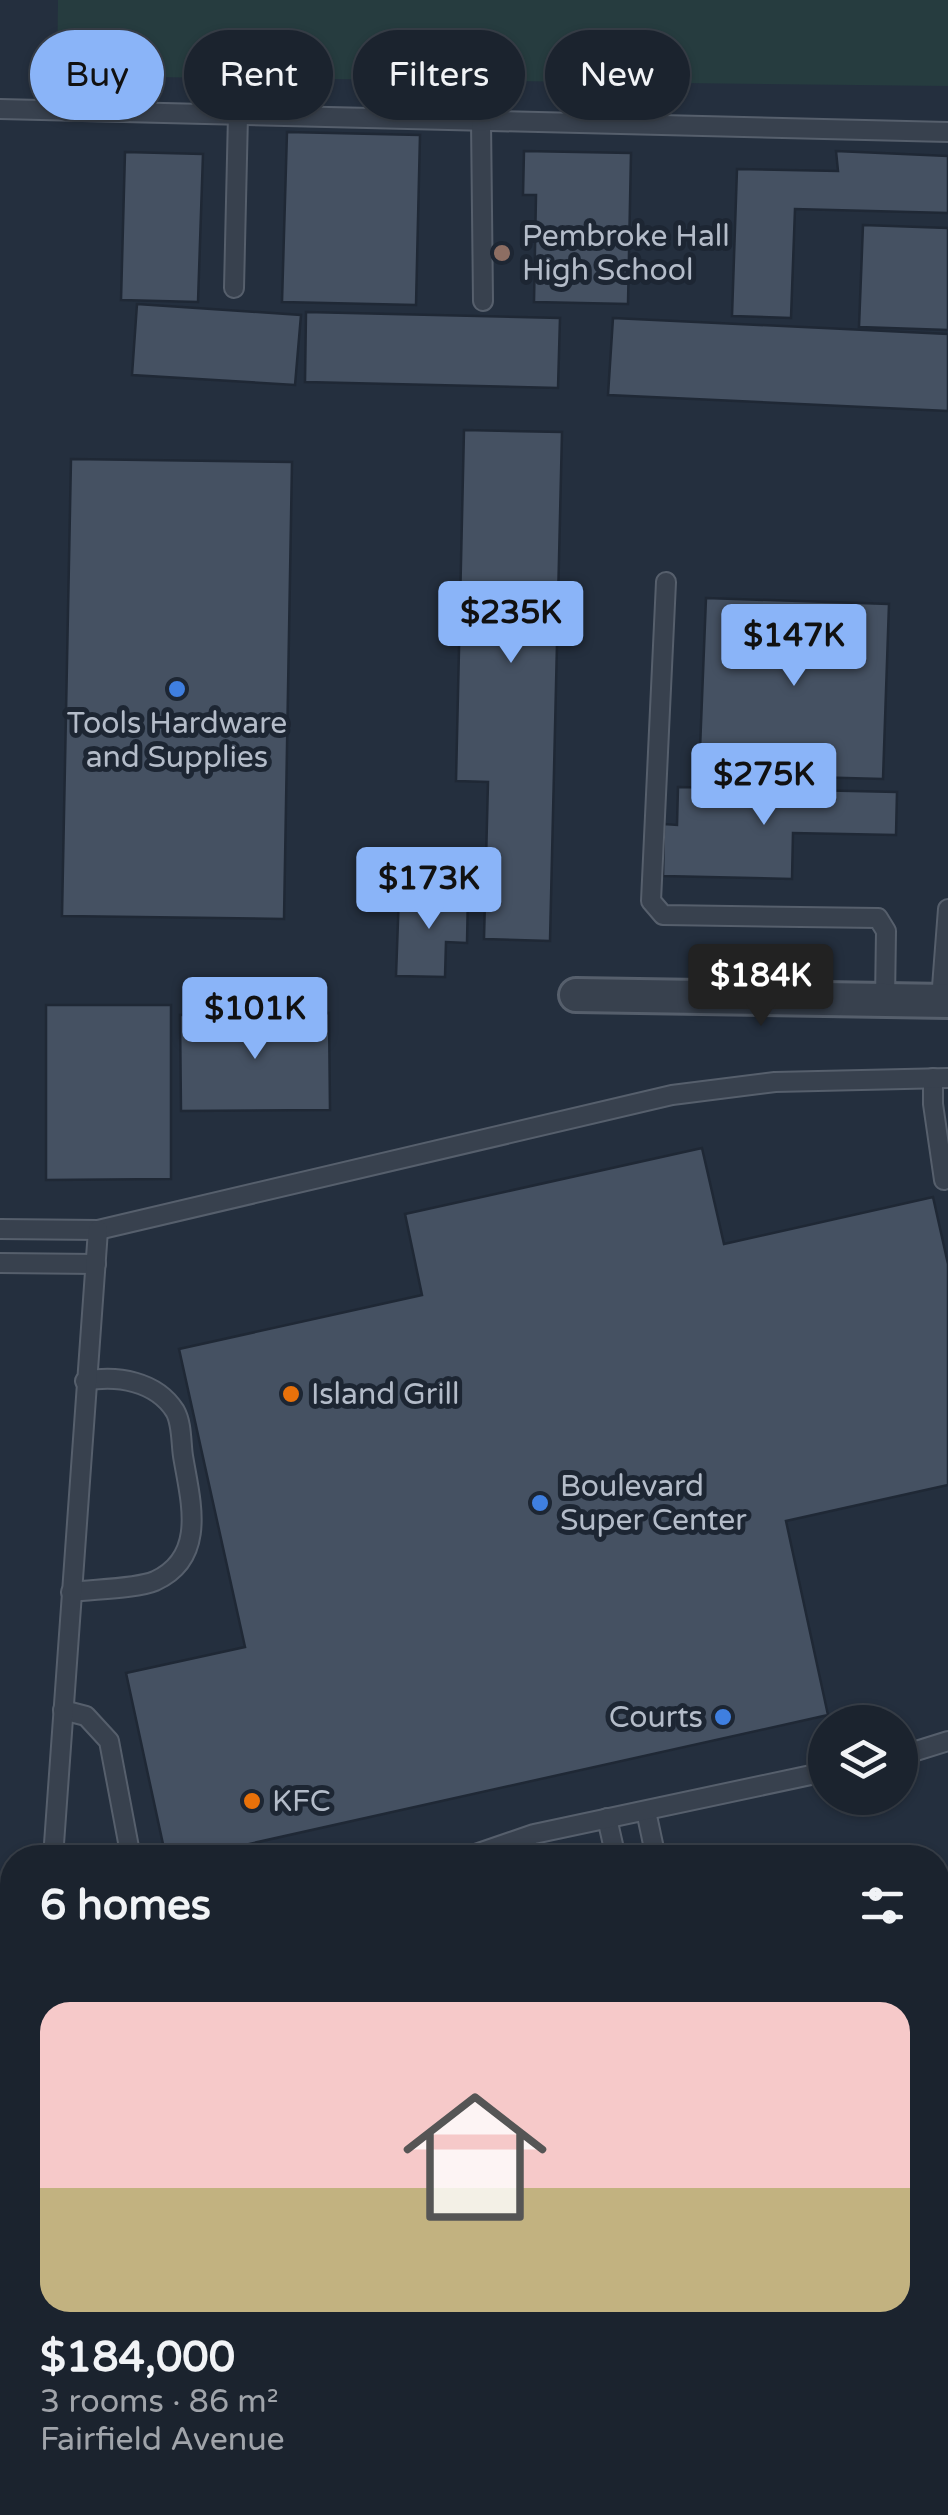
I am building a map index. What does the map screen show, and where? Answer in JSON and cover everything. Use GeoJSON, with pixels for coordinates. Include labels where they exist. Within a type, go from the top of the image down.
{"type":"FeatureCollection","features":[{"type":"Feature","properties":{"kind":"street"},"geometry":{"type":"LineString","coordinates":[[576,995],[944,1001]]}},
{"type":"Feature","properties":{"kind":"lane"},"geometry":{"type":"LineString","coordinates":[[0,109],[184,114]]}},
{"type":"Feature","properties":{"kind":"lane"},"geometry":{"type":"LineString","coordinates":[[234,288],[238,120]]}},
{"type":"Feature","properties":{"kind":"lane"},"geometry":{"type":"LineString","coordinates":[[482,302],[481,120],[948,132]]}},
{"type":"Feature","properties":{"kind":"lane"},"geometry":{"type":"LineString","coordinates":[[666,582],[651,901],[663,915],[878,918],[886,930],[885,1000]]}},
{"type":"Feature","properties":{"kind":"lane"},"geometry":{"type":"LineString","coordinates":[[944,1001],[948,910]]}},
{"type":"Feature","properties":{"kind":"lane"},"geometry":{"type":"LineString","coordinates":[[0,1228],[98,1230],[672,1094],[775,1082],[941,1078],[933,1104],[944,1180]]}},
{"type":"Feature","properties":{"kind":"lane"},"geometry":{"type":"LineString","coordinates":[[54,1845],[98,1230]]}},
{"type":"Feature","properties":{"kind":"lane"},"geometry":{"type":"LineString","coordinates":[[0,1263],[96,1264]]}},
{"type":"Feature","properties":{"kind":"lane"},"geometry":{"type":"LineString","coordinates":[[71,1592],[154,1582],[180,1558],[194,1527],[176,1414],[152,1390],[136,1383],[102,1378],[85,1381]]}},
{"type":"Feature","properties":{"kind":"lane"},"geometry":{"type":"LineString","coordinates":[[63,1710],[86,1716],[109,1741],[129,1845]]}},
{"type":"Feature","properties":{"kind":"lane"},"geometry":{"type":"LineString","coordinates":[[918,1751],[948,1742]]}},
{"type":"Feature","properties":{"kind":"lane"},"geometry":{"type":"LineString","coordinates":[[502,1845],[534,1834],[808,1776]]}},
{"type":"Feature","properties":{"kind":"lane"},"geometry":{"type":"LineString","coordinates":[[646,1810],[653,1845]]}},
{"type":"Feature","properties":{"kind":"lane"},"geometry":{"type":"LineString","coordinates":[[607,1818],[613,1845]]}},
{"type":"Feature","properties":{"kind":"green space"},"geometry":{"type":"Polygon","coordinates":[[[58,0],[948,0],[948,86],[690,83],[690,30],[545,30],[545,81],[525,81],[525,30],[353,30],[353,79],[333,79],[333,30],[184,30],[184,77],[164,77],[164,30],[58,30],[58,0]]]}},
{"type":"Feature","properties":{"kind":"building"},"geometry":{"type":"Polygon","coordinates":[[[287,132],[420,135],[416,305],[282,302],[287,132]]]}},
{"type":"Feature","properties":{"kind":"building"},"geometry":{"type":"Polygon","coordinates":[[[524,151],[631,153],[628,304],[534,302],[536,195],[523,195],[524,151]]]}},
{"type":"Feature","properties":{"kind":"building"},"geometry":{"type":"Polygon","coordinates":[[[836,151],[948,156],[948,213],[795,209],[791,318],[732,316],[737,169],[838,171],[836,151]]]}},
{"type":"Feature","properties":{"kind":"building"},"geometry":{"type":"Polygon","coordinates":[[[125,152],[203,154],[198,302],[121,300],[125,152]]]}},
{"type":"Feature","properties":{"kind":"building"},"geometry":{"type":"Polygon","coordinates":[[[863,225],[948,228],[948,330],[859,327],[863,225]]]}},
{"type":"Feature","properties":{"kind":"building"},"geometry":{"type":"Polygon","coordinates":[[[137,304],[301,315],[295,385],[132,375],[137,304]]]}},
{"type":"Feature","properties":{"kind":"building"},"geometry":{"type":"Polygon","coordinates":[[[306,312],[560,318],[558,388],[305,382],[306,312]]]}},
{"type":"Feature","properties":{"kind":"building"},"geometry":{"type":"Polygon","coordinates":[[[613,318],[948,334],[948,411],[608,395],[613,318]]]}},
{"type":"Feature","properties":{"kind":"building"},"geometry":{"type":"Polygon","coordinates":[[[464,430],[562,432],[550,941],[484,939],[488,782],[456,781],[464,430]]]}},
{"type":"Feature","properties":{"kind":"building","name":"Tools Hardware and Supplies"},"geometry":{"type":"Polygon","coordinates":[[[71,459],[292,462],[284,919],[62,916],[71,459]]]}},
{"type":"Feature","properties":{"kind":"building"},"geometry":{"type":"Polygon","coordinates":[[[706,598],[889,604],[883,779],[699,774],[706,598]]]}},
{"type":"Feature","properties":{"kind":"building"},"geometry":{"type":"Polygon","coordinates":[[[678,787],[897,792],[896,835],[793,833],[792,879],[663,876],[664,824],[677,825],[678,787]]]}},
{"type":"Feature","properties":{"kind":"building"},"geometry":{"type":"Polygon","coordinates":[[[399,893],[468,894],[467,943],[446,942],[445,977],[396,976],[399,893]]]}},
{"type":"Feature","properties":{"kind":"building"},"geometry":{"type":"Polygon","coordinates":[[[46,1005],[171,1005],[171,1179],[46,1180],[46,1005]]]}},
{"type":"Feature","properties":{"kind":"building"},"geometry":{"type":"Polygon","coordinates":[[[329,1013],[330,1110],[181,1111],[180,1015],[329,1013]]]}},
{"type":"Feature","properties":{"kind":"building","name":"Boulevard Super Center"},"geometry":{"type":"Polygon","coordinates":[[[702,1148],[724,1244],[933,1197],[948,1264],[948,1485],[786,1521],[826,1705],[808,1705],[808,1719],[244,1845],[163,1845],[126,1673],[245,1647],[179,1349],[422,1295],[405,1214],[702,1148]]]}},
{"type":"Feature","properties":{"kind":"place","name":"Pembroke Hall High School"},"geometry":{"type":"Point","coordinates":[502,253]}},
{"type":"Feature","properties":{"kind":"place","name":"Tools Hardware and Supplies"},"geometry":{"type":"Point","coordinates":[177,689]}},
{"type":"Feature","properties":{"kind":"place","name":"Island Grill"},"geometry":{"type":"Point","coordinates":[291,1394]}},
{"type":"Feature","properties":{"kind":"place","name":"Boulevard Super Center"},"geometry":{"type":"Point","coordinates":[540,1503]}},
{"type":"Feature","properties":{"kind":"place","name":"Courts"},"geometry":{"type":"Point","coordinates":[723,1717]}},
{"type":"Feature","properties":{"kind":"place","name":"KFC"},"geometry":{"type":"Point","coordinates":[252,1801]}}]}
